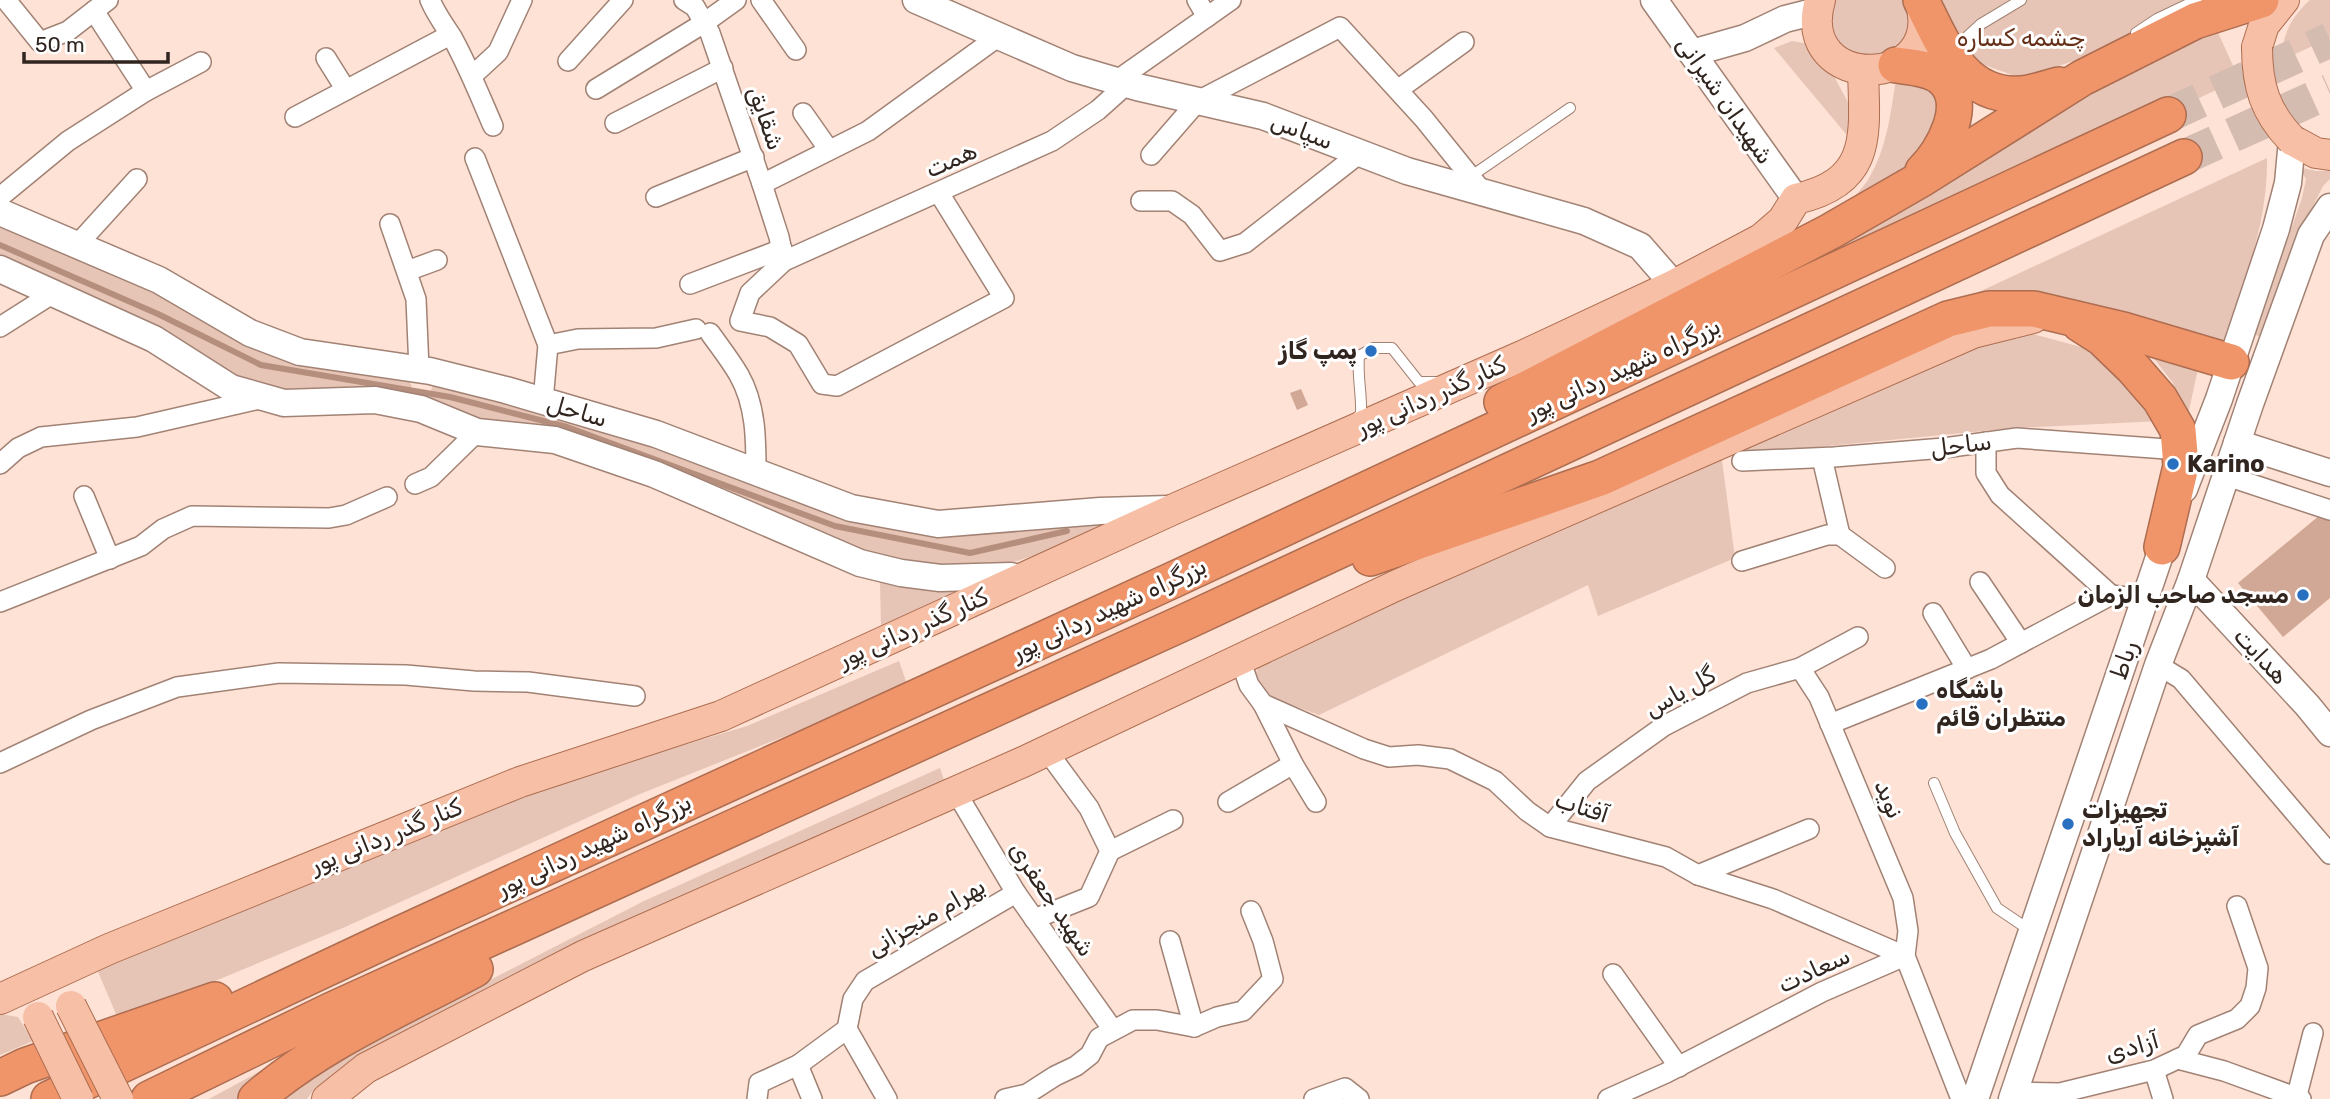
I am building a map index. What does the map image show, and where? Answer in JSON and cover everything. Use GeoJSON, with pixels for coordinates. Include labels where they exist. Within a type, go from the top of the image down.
{"type":"FeatureCollection","features":[{"type":"Feature","properties":{"kind":"highway"},"geometry":{"type":"LineString","coordinates":[[1920,0],[1948,53],[1971,80],[1996,92],[2022,94],[2096,67],[2195,20],[2261,0]]}},
{"type":"Feature","properties":{"kind":"highway"},"geometry":{"type":"LineString","coordinates":[[1896,65],[1916,67],[1935,74],[1945,80],[1953,97],[1953,121],[1945,145],[1930,165],[1906,188]]}},
{"type":"Feature","properties":{"kind":"highway"},"geometry":{"type":"LineString","coordinates":[[1173,580],[1537,383],[1832,231],[1906,188],[2096,67]]}},
{"type":"Feature","properties":{"kind":"highway","name":"بزرگراه شهید ردانی پور"},"geometry":{"type":"LineString","coordinates":[[49,1099],[387,940],[1173,580],[2168,115]]}},
{"type":"Feature","properties":{"kind":"highway","name":"بزرگراه شهید ردانی پور"},"geometry":{"type":"LineString","coordinates":[[149,1099],[343,1005],[1185,622],[2184,157]]}},
{"type":"Feature","properties":{"kind":"highway"},"geometry":{"type":"LineString","coordinates":[[1185,622],[1600,478],[1948,319],[1989,309],[2034,309],[2123,330],[2246,367]]}},
{"type":"Feature","properties":{"kind":"highway"},"geometry":{"type":"LineString","coordinates":[[2062,316],[2102,338],[2133,368],[2160,399],[2178,430],[2181,466],[2162,547]]}},
{"type":"Feature","properties":{"kind":"highway"},"geometry":{"type":"LineString","coordinates":[[256,1099],[309,1058],[725,832]]}},
{"type":"Feature","properties":{"kind":"highway"},"geometry":{"type":"LineString","coordinates":[[0,1077],[387,940]]}},
{"type":"Feature","properties":{"kind":"main road"},"geometry":{"type":"LineString","coordinates":[[1818,5],[1817,25],[1827,51],[1849,67],[1877,71],[1896,65],[1909,55],[1918,41],[1923,26],[1920,0]]}},
{"type":"Feature","properties":{"kind":"main road"},"geometry":{"type":"LineString","coordinates":[[2284,0],[2264,25],[2257,47],[2257,73],[2276,124],[2292,141],[2316,153],[2330,155]]}},
{"type":"Feature","properties":{"kind":"main road"},"geometry":{"type":"LineString","coordinates":[[1796,200],[1819,194],[1845,177],[1861,149],[1864,117],[1863,71]]}},
{"type":"Feature","properties":{"kind":"main road","name":"کنار گذر ردانی پور"},"geometry":{"type":"LineString","coordinates":[[12,993],[255,888],[508,787],[721,716],[1674,285],[1761,239],[1783,220],[1796,200]]}},
{"type":"Feature","properties":{"kind":"main road"},"geometry":{"type":"LineString","coordinates":[[327,1099],[366,1068],[583,956],[1046,751],[1395,586],[1973,333],[2024,319],[2062,316]]}},
{"type":"Feature","properties":{"kind":"main road"},"geometry":{"type":"LineString","coordinates":[[54,974],[118,1099]]}},
{"type":"Feature","properties":{"kind":"main road"},"geometry":{"type":"LineString","coordinates":[[12,993],[38,1017],[78,1099]]}},
{"type":"Feature","properties":{"kind":"street"},"geometry":{"type":"LineString","coordinates":[[6,0],[40,41],[68,31],[101,6],[146,91]]}},
{"type":"Feature","properties":{"kind":"street"},"geometry":{"type":"LineString","coordinates":[[430,0],[438,19],[450,35],[472,76],[493,126]]}},
{"type":"Feature","properties":{"kind":"street"},"geometry":{"type":"LineString","coordinates":[[472,76],[498,52],[522,0]]}},
{"type":"Feature","properties":{"kind":"street"},"geometry":{"type":"LineString","coordinates":[[568,61],[623,0]]}},
{"type":"Feature","properties":{"kind":"street","name":"شقایق"},"geometry":{"type":"LineString","coordinates":[[684,0],[695,7],[710,33],[754,157],[783,255]]}},
{"type":"Feature","properties":{"kind":"street"},"geometry":{"type":"LineString","coordinates":[[596,89],[704,23],[736,0]]}},
{"type":"Feature","properties":{"kind":"street"},"geometry":{"type":"LineString","coordinates":[[761,0],[796,51]]}},
{"type":"Feature","properties":{"kind":"street","name":"همت"},"geometry":{"type":"LineString","coordinates":[[690,284],[783,255],[939,193],[1052,141],[1098,110],[1121,82],[1202,8],[1231,0]]}},
{"type":"Feature","properties":{"kind":"street","name":"شهیدان شیرانی"},"geometry":{"type":"LineString","coordinates":[[1654,0],[1796,200]]}},
{"type":"Feature","properties":{"kind":"street","name":"سپاس"},"geometry":{"type":"LineString","coordinates":[[932,3],[1072,68],[1263,116],[1408,171],[1476,184],[1584,221],[1640,246],[1674,285]]}},
{"type":"Feature","properties":{"kind":"street"},"geometry":{"type":"LineString","coordinates":[[1692,53],[1745,38],[1818,5]]}},
{"type":"Feature","properties":{"kind":"street"},"geometry":{"type":"LineString","coordinates":[[1151,155],[1198,101],[1340,27],[1399,89],[1476,184]]}},
{"type":"Feature","properties":{"kind":"street"},"geometry":{"type":"LineString","coordinates":[[295,117],[450,35]]}},
{"type":"Feature","properties":{"kind":"street"},"geometry":{"type":"LineString","coordinates":[[762,184],[868,131],[999,36]]}},
{"type":"Feature","properties":{"kind":"street"},"geometry":{"type":"LineString","coordinates":[[1399,89],[1464,42]]}},
{"type":"Feature","properties":{"kind":"street"},"geometry":{"type":"LineString","coordinates":[[326,58],[346,90]]}},
{"type":"Feature","properties":{"kind":"street"},"geometry":{"type":"LineString","coordinates":[[0,197],[68,141],[146,91],[201,62]]}},
{"type":"Feature","properties":{"kind":"street"},"geometry":{"type":"LineString","coordinates":[[615,122],[723,68]]}},
{"type":"Feature","properties":{"kind":"street"},"geometry":{"type":"LineString","coordinates":[[803,113],[829,150]]}},
{"type":"Feature","properties":{"kind":"street","name":"رباط"},"geometry":{"type":"LineString","coordinates":[[2013,1096],[2158,666],[2237,443],[2246,367],[2288,183],[2292,141]]}},
{"type":"Feature","properties":{"kind":"street"},"geometry":{"type":"LineString","coordinates":[[1141,201],[1172,201],[1192,215],[1220,251],[1245,243],[1360,153]]}},
{"type":"Feature","properties":{"kind":"street"},"geometry":{"type":"LineString","coordinates":[[656,197],[754,157]]}},
{"type":"Feature","properties":{"kind":"street"},"geometry":{"type":"LineString","coordinates":[[475,158],[548,345],[543,401]]}},
{"type":"Feature","properties":{"kind":"street"},"geometry":{"type":"LineString","coordinates":[[77,245],[137,179]]}},
{"type":"Feature","properties":{"kind":"street"},"geometry":{"type":"LineString","coordinates":[[783,255],[750,293],[740,321],[770,327],[798,344],[822,384],[837,386],[1004,298],[939,193]]}},
{"type":"Feature","properties":{"kind":"street","name":"رباط"},"geometry":{"type":"LineString","coordinates":[[1975,1099],[2162,547],[2311,235],[2330,207]]}},
{"type":"Feature","properties":{"kind":"street","name":"ساحل"},"geometry":{"type":"LineString","coordinates":[[0,212],[159,281],[250,333],[300,352],[424,370],[543,401],[656,434],[851,508],[938,524],[1100,511],[1174,509]]}},
{"type":"Feature","properties":{"kind":"street"},"geometry":{"type":"LineString","coordinates":[[390,224],[416,299],[424,370],[421,409]]}},
{"type":"Feature","properties":{"kind":"street"},"geometry":{"type":"LineString","coordinates":[[407,271],[437,260]]}},
{"type":"Feature","properties":{"kind":"street","name":"ساحل"},"geometry":{"type":"LineString","coordinates":[[0,269],[155,340],[231,388],[284,403],[374,400],[421,409],[477,432],[555,440],[654,474],[860,563],[901,573],[940,578],[1011,576],[1022,579]]}},
{"type":"Feature","properties":{"kind":"street"},"geometry":{"type":"LineString","coordinates":[[0,327],[52,294]]}},
{"type":"Feature","properties":{"kind":"street"},"geometry":{"type":"LineString","coordinates":[[548,345],[578,338],[656,338],[703,331],[739,376],[750,400],[756,431],[756,473]]}},
{"type":"Feature","properties":{"kind":"street"},"geometry":{"type":"LineString","coordinates":[[0,464],[18,448],[41,437],[137,427],[265,398]]}},
{"type":"Feature","properties":{"kind":"street"},"geometry":{"type":"LineString","coordinates":[[415,484],[431,477],[477,432]]}},
{"type":"Feature","properties":{"kind":"street","name":"ساحل"},"geometry":{"type":"LineString","coordinates":[[1742,461],[1944,448],[2017,438],[2180,450]]}},
{"type":"Feature","properties":{"kind":"street"},"geometry":{"type":"LineString","coordinates":[[1986,442],[1986,473],[2000,495],[2111,595]]}},
{"type":"Feature","properties":{"kind":"street"},"geometry":{"type":"LineString","coordinates":[[2237,443],[2330,472]]}},
{"type":"Feature","properties":{"kind":"street"},"geometry":{"type":"LineString","coordinates":[[1822,457],[1840,535]]}},
{"type":"Feature","properties":{"kind":"street"},"geometry":{"type":"LineString","coordinates":[[2227,476],[2330,510]]}},
{"type":"Feature","properties":{"kind":"street"},"geometry":{"type":"LineString","coordinates":[[84,496],[110,559]]}},
{"type":"Feature","properties":{"kind":"street"},"geometry":{"type":"LineString","coordinates":[[0,602],[110,559],[192,516],[329,518],[346,515],[387,497]]}},
{"type":"Feature","properties":{"kind":"street"},"geometry":{"type":"LineString","coordinates":[[1742,561],[1828,535],[1840,535],[1885,568]]}},
{"type":"Feature","properties":{"kind":"street","name":"هدایت"},"geometry":{"type":"LineString","coordinates":[[2190,580],[2330,733]]}},
{"type":"Feature","properties":{"kind":"street"},"geometry":{"type":"LineString","coordinates":[[1980,582],[2021,643]]}},
{"type":"Feature","properties":{"kind":"street"},"geometry":{"type":"LineString","coordinates":[[1830,723],[1967,669],[2111,595],[2144,599]]}},
{"type":"Feature","properties":{"kind":"street"},"geometry":{"type":"LineString","coordinates":[[1933,613],[1967,669]]}},
{"type":"Feature","properties":{"kind":"street","name":"گل یاس"},"geometry":{"type":"LineString","coordinates":[[1550,827],[1587,781],[1664,726],[1747,683],[1800,668],[1858,637]]}},
{"type":"Feature","properties":{"kind":"street"},"geometry":{"type":"LineString","coordinates":[[1240,659],[1249,685],[1263,704],[1293,764],[1316,802]]}},
{"type":"Feature","properties":{"kind":"street"},"geometry":{"type":"LineString","coordinates":[[2158,666],[2181,678],[2330,854]]}},
{"type":"Feature","properties":{"kind":"street","name":"نوید"},"geometry":{"type":"LineString","coordinates":[[1800,668],[1819,697],[1903,898],[1908,931],[1905,956]]}},
{"type":"Feature","properties":{"kind":"street"},"geometry":{"type":"LineString","coordinates":[[0,763],[91,720],[177,687],[279,673],[406,675],[528,682],[635,696]]}},
{"type":"Feature","properties":{"kind":"street","name":"آفتاب"},"geometry":{"type":"LineString","coordinates":[[1263,704],[1364,749],[1389,757],[1418,755],[1450,759],[1495,781],[1527,811],[1550,827],[1666,857],[1698,875],[1773,899],[1905,956]]}},
{"type":"Feature","properties":{"kind":"street"},"geometry":{"type":"LineString","coordinates":[[1046,751],[1089,808],[1110,851]]}},
{"type":"Feature","properties":{"kind":"street"},"geometry":{"type":"LineString","coordinates":[[1227,802],[1293,764]]}},
{"type":"Feature","properties":{"kind":"street","name":"شهید جعفری"},"geometry":{"type":"LineString","coordinates":[[956,792],[1016,893],[1113,1030]]}},
{"type":"Feature","properties":{"kind":"street"},"geometry":{"type":"LineString","coordinates":[[1034,919],[1089,897],[1110,851],[1173,820]]}},
{"type":"Feature","properties":{"kind":"street"},"geometry":{"type":"LineString","coordinates":[[1698,875],[1809,829]]}},
{"type":"Feature","properties":{"kind":"street","name":"بهرام منجزانی"},"geometry":{"type":"LineString","coordinates":[[847,1029],[853,999],[865,981],[1016,893]]}},
{"type":"Feature","properties":{"kind":"street"},"geometry":{"type":"LineString","coordinates":[[2178,1059],[2186,1055],[2198,1035],[2237,1018],[2250,1006],[2256,988],[2258,968],[2237,906]]}},
{"type":"Feature","properties":{"kind":"street"},"geometry":{"type":"LineString","coordinates":[[1005,1099],[1029,1096],[1090,1055],[1099,1038],[1133,1020],[1157,1020],[1194,1027],[1217,1017],[1243,1011],[1273,979],[1263,941],[1251,911]]}},
{"type":"Feature","properties":{"kind":"street"},"geometry":{"type":"LineString","coordinates":[[1170,941],[1194,1027]]}},
{"type":"Feature","properties":{"kind":"street"},"geometry":{"type":"LineString","coordinates":[[1905,956],[1961,1099]]}},
{"type":"Feature","properties":{"kind":"street","name":"سعادت"},"geometry":{"type":"LineString","coordinates":[[1608,1099],[1679,1067],[1822,992],[1905,956]]}},
{"type":"Feature","properties":{"kind":"street"},"geometry":{"type":"LineString","coordinates":[[1613,974],[1679,1067]]}},
{"type":"Feature","properties":{"kind":"street"},"geometry":{"type":"LineString","coordinates":[[757,1099],[759,1083],[798,1065],[847,1029],[887,1099]]}},
{"type":"Feature","properties":{"kind":"street"},"geometry":{"type":"LineString","coordinates":[[2298,1098],[2313,1033]]}},
{"type":"Feature","properties":{"kind":"street","name":"آزادی"},"geometry":{"type":"LineString","coordinates":[[2013,1096],[2060,1093],[2154,1070],[2178,1059],[2224,1071],[2298,1098]]}},
{"type":"Feature","properties":{"kind":"street"},"geometry":{"type":"LineString","coordinates":[[798,1065],[812,1099]]}},
{"type":"Feature","properties":{"kind":"street"},"geometry":{"type":"LineString","coordinates":[[2154,1070],[2163,1099]]}},
{"type":"Feature","properties":{"kind":"street"},"geometry":{"type":"LineString","coordinates":[[1314,1099],[1345,1088],[1358,1097]]}},
{"type":"Feature","properties":{"kind":"lane"},"geometry":{"type":"LineString","coordinates":[[1959,66],[1968,36],[2021,0]]}},
{"type":"Feature","properties":{"kind":"lane"},"geometry":{"type":"LineString","coordinates":[[2128,38],[2157,19],[2197,0]]}},
{"type":"Feature","properties":{"kind":"lane"},"geometry":{"type":"LineString","coordinates":[[1476,184],[1570,108]]}},
{"type":"Feature","properties":{"kind":"lane"},"geometry":{"type":"LineString","coordinates":[[1334,440],[1360,414],[1362,396],[1357,373],[1359,356],[1373,348],[1392,348],[1419,382],[1442,382],[1478,375]]}},
{"type":"Feature","properties":{"kind":"lane"},"geometry":{"type":"LineString","coordinates":[[1934,783],[1955,833],[1997,908],[2032,931]]}},
{"type":"Feature","properties":{"kind":"green space"},"geometry":{"type":"Polygon","coordinates":[[[1832,0],[1907,0],[1910,12],[1906,33],[1893,49],[1884,54],[1856,55],[1832,33],[1832,0]]]}},
{"type":"Feature","properties":{"kind":"green space","name":"چشمه کساره"},"geometry":{"type":"Polygon","coordinates":[[[1933,0],[2213,0],[2086,57],[2021,78],[1973,61],[1933,0]]]}},
{"type":"Feature","properties":{"kind":"green space"},"geometry":{"type":"Polygon","coordinates":[[[2310,0],[2330,0],[2330,38],[2280,61],[2289,28],[2310,0]]]}},
{"type":"Feature","properties":{"kind":"green space"},"geometry":{"type":"Polygon","coordinates":[[[2216,28],[2239,79],[2174,110],[1748,292],[1827,253],[2052,112],[2216,28]]]}},
{"type":"Feature","properties":{"kind":"green space"},"geometry":{"type":"Polygon","coordinates":[[[1792,41],[1809,44],[1823,56],[1850,106],[1856,146],[1774,48],[1792,41]]]}},
{"type":"Feature","properties":{"kind":"green space"},"geometry":{"type":"Polygon","coordinates":[[[1896,78],[1936,80],[1943,120],[1911,169],[1845,207],[1867,182],[1880,154],[1896,78]]]}},
{"type":"Feature","properties":{"kind":"green space"},"geometry":{"type":"Polygon","coordinates":[[[2267,158],[2259,231],[2222,347],[2046,298],[1923,318],[2267,158]]]}},
{"type":"Feature","properties":{"kind":"green space"},"geometry":{"type":"Polygon","coordinates":[[[2299,167],[2330,171],[2330,179],[2323,186],[2310,212],[2265,341],[2255,334],[2302,198],[2306,179],[2299,167]]]}},
{"type":"Feature","properties":{"kind":"green space"},"geometry":{"type":"Polygon","coordinates":[[[0,225],[157,294],[243,343],[406,377],[412,386],[402,398],[293,395],[249,383],[0,263],[0,225]]]}},
{"type":"Feature","properties":{"kind":"green space"},"geometry":{"type":"Polygon","coordinates":[[[2033,334],[2092,350],[2161,421],[2015,428],[1764,452],[1729,449],[1977,345],[2033,334]]]}},
{"type":"Feature","properties":{"kind":"green space"},"geometry":{"type":"Polygon","coordinates":[[[2152,356],[2198,369],[2186,424],[2173,383],[2152,356]]]}},
{"type":"Feature","properties":{"kind":"green space"},"geometry":{"type":"Polygon","coordinates":[[[437,377],[493,391],[845,512],[1104,519],[1102,529],[1059,548],[997,567],[905,568],[479,427],[429,407],[431,390],[437,377]]]}},
{"type":"Feature","properties":{"kind":"green space"},"geometry":{"type":"Polygon","coordinates":[[[1721,453],[1735,558],[1598,616],[1588,585],[1319,715],[1267,696],[1254,677],[1260,663],[1721,453]]]}},
{"type":"Feature","properties":{"kind":"green space"},"geometry":{"type":"Polygon","coordinates":[[[880,582],[928,587],[989,586],[881,627],[880,582]]]}},
{"type":"Feature","properties":{"kind":"green space"},"geometry":{"type":"Polygon","coordinates":[[[899,661],[908,687],[640,794],[345,927],[119,1021],[96,967],[535,790],[747,726],[899,661]]]}},
{"type":"Feature","properties":{"kind":"green space"},"geometry":{"type":"Polygon","coordinates":[[[940,768],[945,783],[406,1036],[315,1088],[307,1099],[279,1099],[363,1045],[644,901],[940,768]]]}},
{"type":"Feature","properties":{"kind":"green space"},"geometry":{"type":"Polygon","coordinates":[[[0,1014],[18,1017],[33,1041],[0,1055],[0,1014]]]}},
{"type":"Feature","properties":{"kind":"green space"},"geometry":{"type":"Polygon","coordinates":[[[290,1055],[244,1099],[209,1099],[290,1055]]]}},
{"type":"Feature","properties":{"kind":"building"},"geometry":{"type":"Polygon","coordinates":[[[1301,389],[1308,405],[1297,410],[1290,393],[1301,389]]]}},
{"type":"Feature","properties":{"kind":"building"},"geometry":{"type":"Polygon","coordinates":[[[2326,510],[2330,515],[2330,598],[2283,637],[2238,583],[2326,510]]]}},
{"type":"Feature","properties":{"kind":"waterway"},"geometry":{"type":"LineString","coordinates":[[0,245],[158,314],[261,365],[450,397],[567,427],[835,526],[970,553],[1067,531]]}},
{"type":"Feature","properties":{"kind":"tunnel"},"geometry":{"type":"LineString","coordinates":[[2168,115],[2330,40]]}},
{"type":"Feature","properties":{"kind":"tunnel"},"geometry":{"type":"LineString","coordinates":[[2184,157],[2330,91]]}},
{"type":"Feature","properties":{"kind":"place","name":"پمپ گاز"},"geometry":{"type":"Point","coordinates":[1371,351]}},
{"type":"Feature","properties":{"kind":"place","name":"Karino"},"geometry":{"type":"Point","coordinates":[2173,464]}},
{"type":"Feature","properties":{"kind":"place","name":"مسجد صاحب الزمان"},"geometry":{"type":"Point","coordinates":[2303,595]}},
{"type":"Feature","properties":{"kind":"place","name":"باشگاه منتظران قائم"},"geometry":{"type":"Point","coordinates":[1922,704]}},
{"type":"Feature","properties":{"kind":"place","name":"تجهیزات آشپزخانه آریاراد"},"geometry":{"type":"Point","coordinates":[2068,824]}}]}
